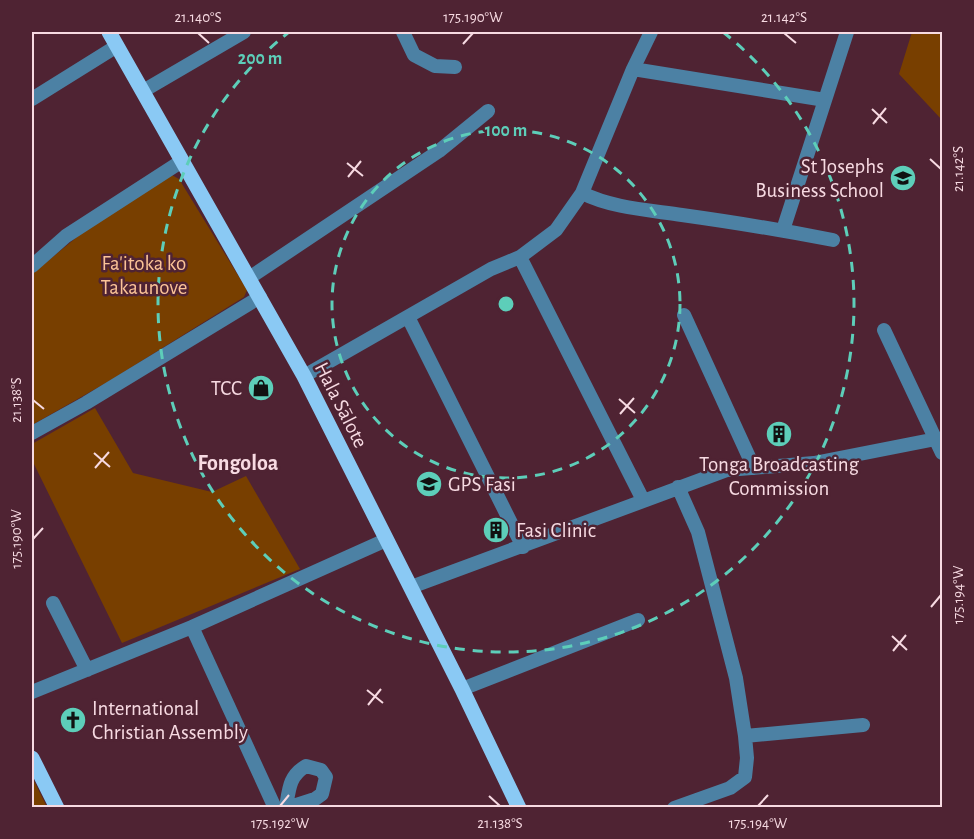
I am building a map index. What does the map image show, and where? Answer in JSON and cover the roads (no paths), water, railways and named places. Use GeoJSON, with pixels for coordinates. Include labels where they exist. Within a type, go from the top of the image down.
{"type":"FeatureCollection","features":[{"type":"Feature","properties":{"kind":"main road","name":"Hala Sālote"},"geometry":{"type":"LineString","coordinates":[[109,32],[304,376],[519,807]]}},
{"type":"Feature","properties":{"kind":"main road"},"geometry":{"type":"LineString","coordinates":[[32,758],[57,807]]}},
{"type":"Feature","properties":{"kind":"street"},"geometry":{"type":"LineString","coordinates":[[143,91],[244,32]]}},
{"type":"Feature","properties":{"kind":"street"},"geometry":{"type":"LineString","coordinates":[[403,32],[414,55],[435,66],[455,67]]}},
{"type":"Feature","properties":{"kind":"street"},"geometry":{"type":"LineString","coordinates":[[304,376],[491,269],[520,257],[556,230],[582,193],[633,69],[651,32]]}},
{"type":"Feature","properties":{"kind":"street"},"geometry":{"type":"LineString","coordinates":[[783,230],[847,32]]}},
{"type":"Feature","properties":{"kind":"street"},"geometry":{"type":"LineString","coordinates":[[32,99],[117,46]]}},
{"type":"Feature","properties":{"kind":"street"},"geometry":{"type":"LineString","coordinates":[[633,69],[825,100]]}},
{"type":"Feature","properties":{"kind":"street"},"geometry":{"type":"LineString","coordinates":[[249,278],[439,151],[488,111]]}},
{"type":"Feature","properties":{"kind":"street"},"geometry":{"type":"LineString","coordinates":[[32,266],[66,236],[182,161]]}},
{"type":"Feature","properties":{"kind":"street"},"geometry":{"type":"LineString","coordinates":[[582,193],[596,200],[640,209],[783,230],[832,240]]}},
{"type":"Feature","properties":{"kind":"street"},"geometry":{"type":"LineString","coordinates":[[520,257],[643,500]]}},
{"type":"Feature","properties":{"kind":"street"},"geometry":{"type":"LineString","coordinates":[[32,433],[86,403],[260,297]]}},
{"type":"Feature","properties":{"kind":"street"},"geometry":{"type":"LineString","coordinates":[[684,315],[754,468]]}},
{"type":"Feature","properties":{"kind":"street"},"geometry":{"type":"LineString","coordinates":[[408,317],[523,547]]}},
{"type":"Feature","properties":{"kind":"street"},"geometry":{"type":"LineString","coordinates":[[884,330],[942,453]]}},
{"type":"Feature","properties":{"kind":"street"},"geometry":{"type":"LineString","coordinates":[[411,587],[727,470],[814,462],[936,439]]}},
{"type":"Feature","properties":{"kind":"street"},"geometry":{"type":"LineString","coordinates":[[674,807],[730,788],[745,777],[747,758],[736,678],[698,532],[678,487]]}},
{"type":"Feature","properties":{"kind":"street"},"geometry":{"type":"LineString","coordinates":[[32,693],[192,627],[386,540]]}},
{"type":"Feature","properties":{"kind":"street"},"geometry":{"type":"LineString","coordinates":[[53,603],[87,670]]}},
{"type":"Feature","properties":{"kind":"street"},"geometry":{"type":"LineString","coordinates":[[462,689],[638,620]]}},
{"type":"Feature","properties":{"kind":"street"},"geometry":{"type":"LineString","coordinates":[[192,627],[275,807]]}},
{"type":"Feature","properties":{"kind":"street"},"geometry":{"type":"LineString","coordinates":[[745,736],[863,725]]}},
{"type":"Feature","properties":{"kind":"place","name":"St Josephs Business School"},"geometry":{"type":"Point","coordinates":[903,178]}},
{"type":"Feature","properties":{"kind":"place","name":"TCC"},"geometry":{"type":"Point","coordinates":[261,388]}},
{"type":"Feature","properties":{"kind":"place","name":"Tonga Broadcasting Commission"},"geometry":{"type":"Point","coordinates":[779,434]}},
{"type":"Feature","properties":{"kind":"place","name":"GPS Fasi"},"geometry":{"type":"Point","coordinates":[429,484]}},
{"type":"Feature","properties":{"kind":"place","name":"Fasi Clinic"},"geometry":{"type":"Point","coordinates":[496,530]}},
{"type":"Feature","properties":{"kind":"place","name":"International Christian Assembly"},"geometry":{"type":"Point","coordinates":[73,720]}},
{"type":"Feature","properties":{"kind":"district","name":"Fongoloa"},"geometry":{"type":"Point","coordinates":[238,463]}},
{"type":"Feature","properties":{"kind":"park label","name":"Fa'itoka ko Takaunove"},"geometry":{"type":"Point","coordinates":[144,275]}}]}
